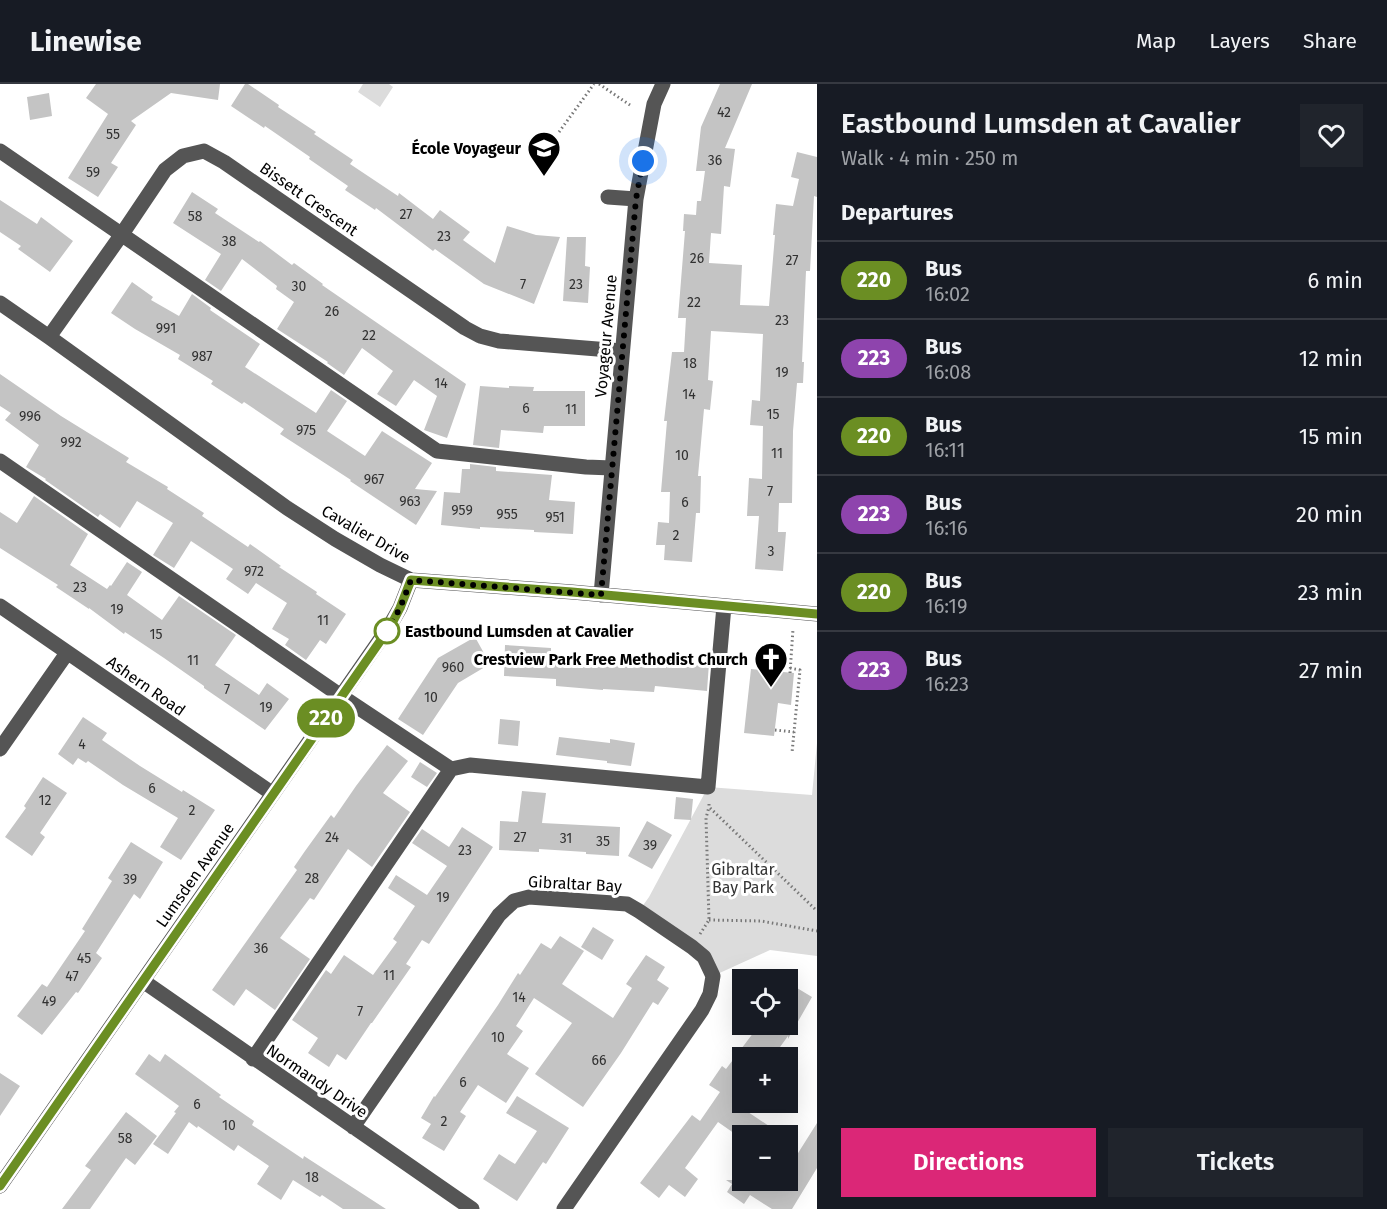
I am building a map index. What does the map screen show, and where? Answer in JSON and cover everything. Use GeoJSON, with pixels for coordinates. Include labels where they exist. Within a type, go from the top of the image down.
{"type":"FeatureCollection","features":[{"type":"Feature","properties":{"kind":"street","name":"Voyageur Avenue"},"geometry":{"type":"LineString","coordinates":[[601,595],[636,199],[654,104],[663,84]]}},
{"type":"Feature","properties":{"kind":"street"},"geometry":{"type":"LineString","coordinates":[[0,151],[437,451],[612,468]]}},
{"type":"Feature","properties":{"kind":"street","name":"Bissett Crescent"},"geometry":{"type":"LineString","coordinates":[[49,337],[165,170],[183,156],[204,151],[224,162],[465,328],[480,336],[498,341],[622,351]]}},
{"type":"Feature","properties":{"kind":"street"},"geometry":{"type":"LineString","coordinates":[[608,198],[636,199]]}},
{"type":"Feature","properties":{"kind":"street","name":"Cavalier Drive"},"geometry":{"type":"LineString","coordinates":[[0,303],[287,508],[335,539],[411,580],[817,614]]}},
{"type":"Feature","properties":{"kind":"street"},"geometry":{"type":"LineString","coordinates":[[0,461],[451,770]]}},
{"type":"Feature","properties":{"kind":"street","name":"Lumsden Avenue"},"geometry":{"type":"LineString","coordinates":[[0,1186],[5,1168],[143,981],[390,627],[411,580]]}},
{"type":"Feature","properties":{"kind":"street","name":"Ashern Road"},"geometry":{"type":"LineString","coordinates":[[0,606],[273,795]]}},
{"type":"Feature","properties":{"kind":"street"},"geometry":{"type":"LineString","coordinates":[[254,1059],[451,770],[470,765],[708,787],[724,606]]}},
{"type":"Feature","properties":{"kind":"street"},"geometry":{"type":"LineString","coordinates":[[0,749],[67,652]]}},
{"type":"Feature","properties":{"kind":"street","name":"Gibraltar Bay"},"geometry":{"type":"LineString","coordinates":[[353,1127],[499,915],[514,901],[528,897],[627,904],[704,957],[713,976],[710,994],[702,1010],[564,1209]]}},
{"type":"Feature","properties":{"kind":"street","name":"Normandy Drive"},"geometry":{"type":"LineString","coordinates":[[143,981],[472,1209]]}},
{"type":"Feature","properties":{"kind":"path"},"geometry":{"type":"LineString","coordinates":[[559,132],[594,84]]}},
{"type":"Feature","properties":{"kind":"path"},"geometry":{"type":"LineString","coordinates":[[599,84],[630,105]]}},
{"type":"Feature","properties":{"kind":"path"},"geometry":{"type":"LineString","coordinates":[[792,753],[800,670],[790,671],[794,612]]}},
{"type":"Feature","properties":{"kind":"path"},"geometry":{"type":"LineString","coordinates":[[775,729],[794,732]]}},
{"type":"Feature","properties":{"kind":"path"},"geometry":{"type":"LineString","coordinates":[[692,947],[709,920],[706,818],[709,807],[708,787]]}},
{"type":"Feature","properties":{"kind":"path"},"geometry":{"type":"LineString","coordinates":[[709,807],[817,911]]}},
{"type":"Feature","properties":{"kind":"path"},"geometry":{"type":"LineString","coordinates":[[709,920],[761,921],[817,931]]}},
{"type":"Feature","properties":{"kind":"green space"},"geometry":{"type":"Polygon","coordinates":[[[363,84],[389,84],[393,87],[380,107],[358,92],[363,84]]]}},
{"type":"Feature","properties":{"kind":"green space","name":"Gibraltar Bay Park"},"geometry":{"type":"Polygon","coordinates":[[[817,743],[817,956],[770,950],[713,976],[704,957],[639,911],[649,897],[708,787],[812,795],[817,743]]]}},
{"type":"Feature","properties":{"kind":"building"},"geometry":{"type":"Polygon","coordinates":[[[96,84],[220,84],[218,100],[171,93],[131,121],[136,125],[111,163],[118,167],[98,197],[68,178],[108,114],[86,98],[96,84]]]}},
{"type":"Feature","properties":{"kind":"building"},"geometry":{"type":"Polygon","coordinates":[[[245,84],[279,105],[278,107],[316,132],[314,134],[353,160],[350,164],[398,196],[399,193],[433,219],[440,210],[470,232],[463,240],[495,263],[507,226],[536,235],[560,237],[534,304],[484,284],[435,249],[433,251],[376,208],[375,210],[345,190],[348,186],[309,159],[310,157],[231,106],[245,84]]]}},
{"type":"Feature","properties":{"kind":"building"},"geometry":{"type":"Polygon","coordinates":[[[720,84],[752,84],[725,148],[735,149],[730,187],[724,186],[721,234],[711,233],[709,263],[742,265],[740,305],[769,306],[776,204],[793,206],[799,179],[791,177],[797,152],[817,157],[817,197],[814,196],[810,271],[806,271],[803,383],[797,383],[793,431],[792,503],[779,503],[778,532],[786,532],[783,571],[755,569],[759,516],[747,516],[749,478],[762,479],[763,426],[750,425],[752,400],[760,401],[763,334],[711,331],[708,380],[713,381],[710,410],[704,409],[698,476],[701,476],[700,513],[696,513],[692,562],[664,560],[665,545],[656,545],[658,522],[669,523],[670,492],[661,492],[667,421],[664,421],[672,352],[684,352],[686,318],[678,318],[685,231],[683,231],[684,214],[696,215],[697,201],[701,201],[705,171],[696,171],[701,127],[720,84]]]}},
{"type":"Feature","properties":{"kind":"building"},"geometry":{"type":"Polygon","coordinates":[[[49,93],[52,116],[30,120],[27,97],[49,93]]]}},
{"type":"Feature","properties":{"kind":"building"},"geometry":{"type":"Polygon","coordinates":[[[192,192],[218,209],[215,213],[260,241],[292,265],[294,263],[322,285],[466,384],[447,438],[424,430],[437,396],[414,380],[396,406],[377,394],[393,371],[362,348],[344,375],[277,329],[294,302],[242,259],[221,291],[205,280],[221,254],[173,223],[192,192]]]}},
{"type":"Feature","properties":{"kind":"building"},"geometry":{"type":"Polygon","coordinates":[[[0,200],[37,224],[41,217],[73,241],[50,272],[18,249],[21,246],[0,232],[0,200]]]}},
{"type":"Feature","properties":{"kind":"building"},"geometry":{"type":"Polygon","coordinates":[[[567,237],[586,237],[585,266],[590,267],[588,303],[563,301],[567,237]]]}},
{"type":"Feature","properties":{"kind":"building"},"geometry":{"type":"Polygon","coordinates":[[[132,282],[153,297],[151,300],[179,316],[192,294],[211,308],[210,310],[260,344],[245,367],[316,413],[331,390],[347,401],[327,431],[365,456],[382,431],[432,463],[415,489],[437,491],[416,525],[280,434],[284,429],[244,402],[242,404],[211,384],[213,381],[178,359],[180,355],[111,313],[132,282]]]}},
{"type":"Feature","properties":{"kind":"building"},"geometry":{"type":"Polygon","coordinates":[[[0,374],[61,416],[129,458],[126,462],[168,487],[167,489],[204,513],[202,516],[248,547],[250,544],[346,614],[326,644],[320,640],[306,660],[285,645],[289,639],[272,629],[287,603],[256,583],[248,594],[226,579],[233,569],[191,541],[174,568],[153,555],[173,523],[137,501],[120,528],[100,514],[98,517],[26,467],[39,445],[5,420],[11,413],[0,406],[0,374]]]}},
{"type":"Feature","properties":{"kind":"building"},"geometry":{"type":"Polygon","coordinates":[[[480,386],[534,387],[533,391],[585,391],[585,426],[544,426],[543,433],[501,430],[499,448],[473,445],[480,386]]]}},
{"type":"Feature","properties":{"kind":"building"},"geometry":{"type":"Polygon","coordinates":[[[470,464],[496,467],[496,471],[552,475],[549,500],[575,502],[573,534],[441,525],[444,492],[460,493],[462,469],[470,469],[470,464]]]}},
{"type":"Feature","properties":{"kind":"building"},"geometry":{"type":"Polygon","coordinates":[[[34,496],[88,534],[70,565],[107,589],[127,562],[142,572],[127,595],[162,620],[179,596],[236,635],[215,665],[259,695],[267,683],[289,699],[265,730],[164,658],[125,632],[124,634],[56,587],[58,585],[0,548],[0,512],[17,523],[34,496]]]}},
{"type":"Feature","properties":{"kind":"building"},"geometry":{"type":"Polygon","coordinates":[[[475,637],[490,664],[458,683],[423,735],[398,719],[438,658],[475,637]]]}},
{"type":"Feature","properties":{"kind":"building"},"geometry":{"type":"Polygon","coordinates":[[[505,645],[551,648],[551,659],[605,664],[666,668],[667,659],[709,663],[707,691],[655,686],[654,692],[603,690],[556,686],[556,679],[504,676],[505,645]]]}},
{"type":"Feature","properties":{"kind":"building","name":"Crestview Park Free Methodist Church"},"geometry":{"type":"Polygon","coordinates":[[[751,669],[794,673],[791,705],[778,703],[774,736],[744,733],[751,669]]]}},
{"type":"Feature","properties":{"kind":"building"},"geometry":{"type":"Polygon","coordinates":[[[83,717],[107,733],[102,740],[140,766],[215,810],[181,860],[160,847],[178,818],[88,761],[86,763],[78,758],[73,765],[58,754],[83,717]]]}},
{"type":"Feature","properties":{"kind":"building"},"geometry":{"type":"Polygon","coordinates":[[[500,719],[520,721],[518,746],[498,744],[500,719]]]}},
{"type":"Feature","properties":{"kind":"building"},"geometry":{"type":"Polygon","coordinates":[[[559,737],[610,743],[610,739],[635,743],[631,766],[556,755],[559,737]]]}},
{"type":"Feature","properties":{"kind":"building"},"geometry":{"type":"Polygon","coordinates":[[[387,745],[408,761],[383,793],[410,812],[372,867],[348,849],[314,900],[310,898],[280,938],[310,959],[275,1010],[246,989],[234,1006],[212,990],[297,870],[294,867],[305,851],[331,815],[334,818],[387,745]]]}},
{"type":"Feature","properties":{"kind":"building"},"geometry":{"type":"Polygon","coordinates":[[[420,762],[437,773],[427,787],[411,777],[420,762]]]}},
{"type":"Feature","properties":{"kind":"building"},"geometry":{"type":"Polygon","coordinates":[[[43,777],[67,793],[40,833],[45,837],[32,856],[5,837],[26,808],[24,806],[43,777]]]}},
{"type":"Feature","properties":{"kind":"building"},"geometry":{"type":"Polygon","coordinates":[[[522,791],[546,793],[542,823],[620,827],[619,856],[539,849],[539,852],[499,850],[500,821],[518,822],[522,791]]]}},
{"type":"Feature","properties":{"kind":"building"},"geometry":{"type":"Polygon","coordinates":[[[676,797],[693,799],[691,820],[674,819],[676,797]]]}},
{"type":"Feature","properties":{"kind":"building"},"geometry":{"type":"Polygon","coordinates":[[[647,821],[672,835],[652,869],[628,856],[647,821]]]}},
{"type":"Feature","properties":{"kind":"building"},"geometry":{"type":"Polygon","coordinates":[[[462,827],[493,847],[429,944],[422,940],[406,964],[411,967],[346,1060],[337,1054],[329,1067],[308,1053],[318,1038],[292,1020],[326,970],[331,974],[344,955],[373,975],[397,942],[393,939],[415,906],[388,888],[396,875],[427,895],[447,866],[412,843],[422,829],[449,847],[462,827]]]}},
{"type":"Feature","properties":{"kind":"building"},"geometry":{"type":"Polygon","coordinates":[[[131,842],[163,862],[140,899],[134,894],[96,953],[102,958],[78,993],[76,992],[42,1035],[17,1016],[42,984],[47,987],[85,931],[82,929],[112,881],[108,878],[131,842]]]}},
{"type":"Feature","properties":{"kind":"building"},"geometry":{"type":"Polygon","coordinates":[[[593,927],[614,940],[602,960],[581,947],[593,927]]]}},
{"type":"Feature","properties":{"kind":"building"},"geometry":{"type":"Polygon","coordinates":[[[560,936],[584,951],[562,984],[613,1018],[632,988],[626,984],[646,955],[665,967],[657,980],[669,988],[658,1005],[653,1002],[583,1107],[535,1074],[572,1023],[534,998],[516,1026],[523,1031],[507,1054],[529,1068],[506,1103],[478,1085],[460,1112],[466,1116],[444,1151],[422,1138],[431,1124],[421,1118],[518,973],[520,975],[541,943],[551,949],[560,936]]]}},
{"type":"Feature","properties":{"kind":"building"},"geometry":{"type":"Polygon","coordinates":[[[798,989],[812,997],[798,1022],[798,989]]]}},
{"type":"Feature","properties":{"kind":"building"},"geometry":{"type":"Polygon","coordinates":[[[752,1035],[790,1035],[780,1047],[743,1047],[752,1035]]]}},
{"type":"Feature","properties":{"kind":"building"},"geometry":{"type":"Polygon","coordinates":[[[149,1054],[160,1062],[165,1054],[221,1095],[219,1097],[254,1121],[252,1125],[386,1209],[343,1209],[293,1180],[281,1200],[257,1184],[269,1166],[238,1145],[234,1151],[189,1122],[168,1154],[153,1144],[179,1106],[135,1074],[149,1054]]]}},
{"type":"Feature","properties":{"kind":"building"},"geometry":{"type":"Polygon","coordinates":[[[732,1061],[732,1113],[750,1113],[768,1125],[732,1125],[732,1132],[718,1122],[685,1168],[698,1179],[685,1197],[669,1185],[659,1198],[640,1183],[692,1115],[700,1121],[720,1092],[709,1085],[722,1066],[726,1069],[732,1061]]]}},
{"type":"Feature","properties":{"kind":"building"},"geometry":{"type":"Polygon","coordinates":[[[0,1073],[20,1086],[0,1116],[0,1073]]]}},
{"type":"Feature","properties":{"kind":"building"},"geometry":{"type":"Polygon","coordinates":[[[517,1096],[569,1128],[546,1164],[543,1162],[517,1201],[483,1179],[499,1154],[515,1164],[537,1131],[506,1113],[517,1096]]]}},
{"type":"Feature","properties":{"kind":"building"},"geometry":{"type":"Polygon","coordinates":[[[126,1112],[157,1136],[135,1165],[126,1158],[90,1209],[62,1209],[91,1170],[85,1166],[126,1112]]]}},
{"type":"Feature","properties":{"kind":"building"},"geometry":{"type":"Polygon","coordinates":[[[817,1123],[817,1168],[792,1209],[772,1209],[750,1195],[744,1204],[727,1192],[732,1184],[732,1191],[798,1191],[798,1153],[817,1123]]]}},
{"type":"Feature","properties":{"kind":"bus line","name":"220"},"geometry":{"type":"LineString","coordinates":[[0,1186],[390,627],[411,580],[817,614]]}},
{"type":"Feature","properties":{"kind":"place","name":"École Voyageur"},"geometry":{"type":"Point","coordinates":[544,177]}},
{"type":"Feature","properties":{"kind":"place","name":"Eastbound Lumsden at Cavalier"},"geometry":{"type":"Point","coordinates":[387,631]}},
{"type":"Feature","properties":{"kind":"place","name":"Crestview Park Free Methodist Church"},"geometry":{"type":"Point","coordinates":[771,688]}},
{"type":"Feature","properties":{"kind":"route"},"geometry":{"type":"LineString","coordinates":[[387,631],[400,608],[411,580],[601,595],[636,199],[643,161]]}}]}
